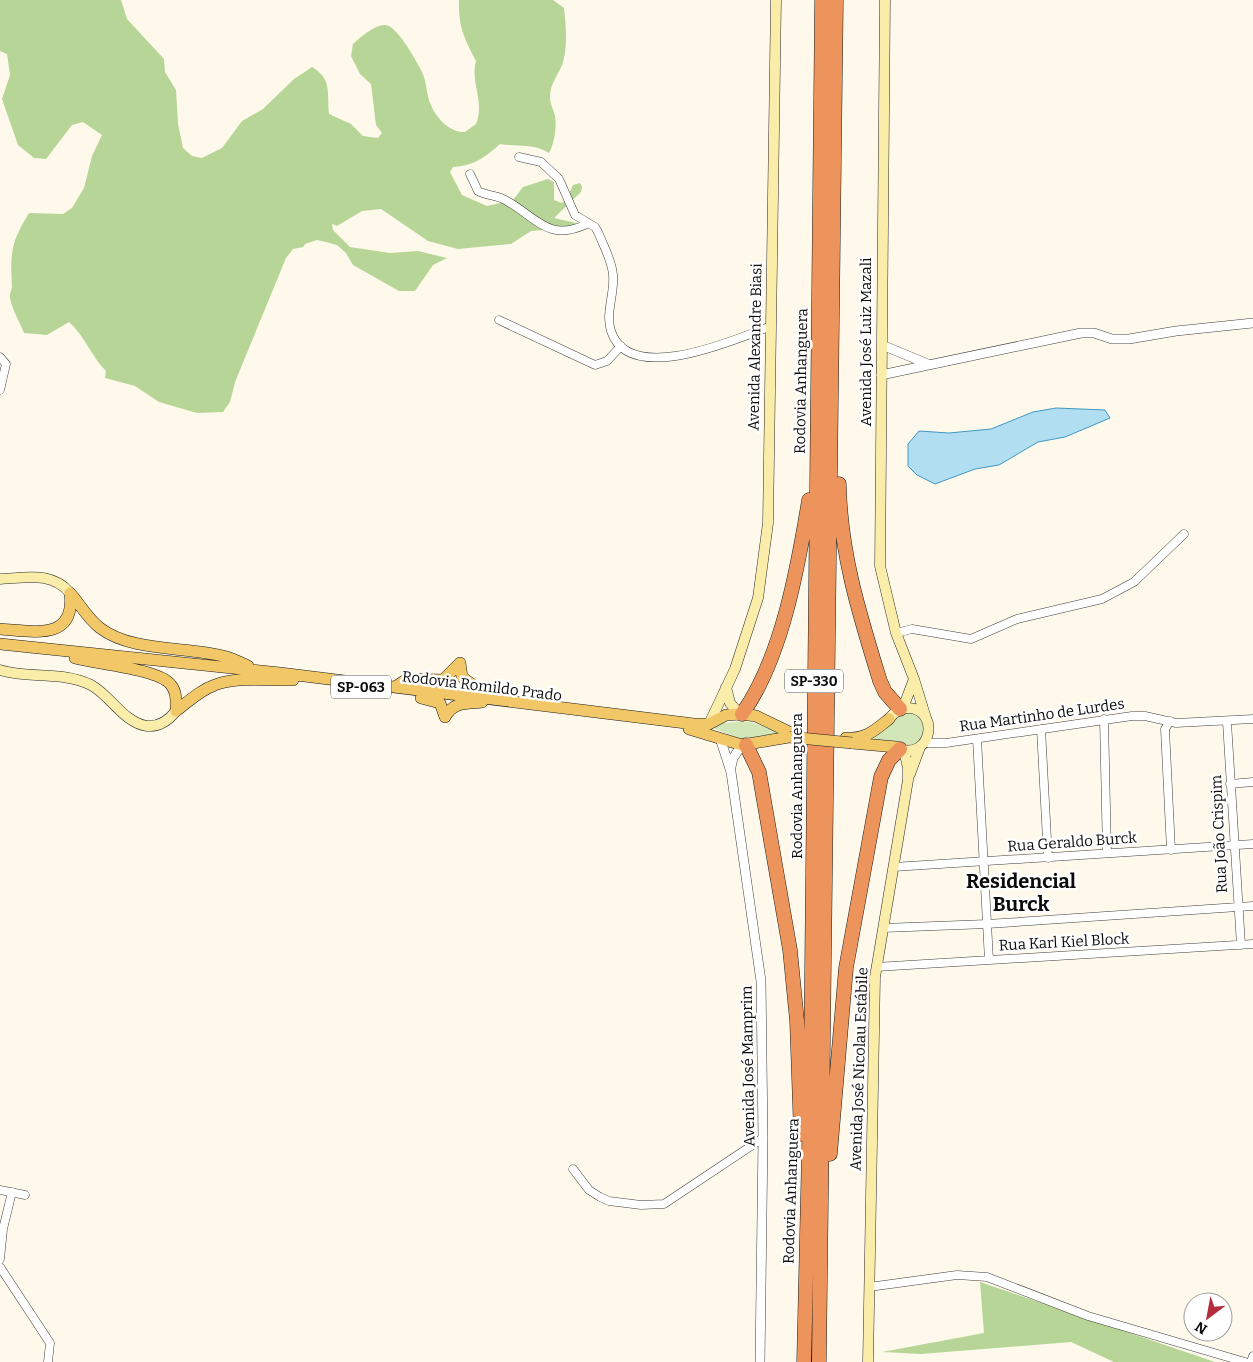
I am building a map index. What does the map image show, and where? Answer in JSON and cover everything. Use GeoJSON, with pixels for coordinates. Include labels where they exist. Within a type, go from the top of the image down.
{"type":"FeatureCollection","features":[{"type":"Feature","properties":{"kind":"highway","name":"Rodovia Anhanguera"},"geometry":{"type":"LineString","coordinates":[[804,1362],[811,1066],[822,0]]}},
{"type":"Feature","properties":{"kind":"highway","name":"Rodovia Anhanguera"},"geometry":{"type":"LineString","coordinates":[[819,1360],[836,0]]}},
{"type":"Feature","properties":{"kind":"highway"},"geometry":{"type":"LineString","coordinates":[[833,263],[841,350],[839,502],[845,550],[852,588],[880,681],[885,692],[902,709]]}},
{"type":"Feature","properties":{"kind":"highway"},"geometry":{"type":"LineString","coordinates":[[741,714],[762,684],[774,651],[798,561],[816,457]]}},
{"type":"Feature","properties":{"kind":"highway"},"geometry":{"type":"LineString","coordinates":[[744,745],[759,772],[790,950],[797,1022],[806,1238]]}},
{"type":"Feature","properties":{"kind":"highway"},"geometry":{"type":"LineString","coordinates":[[821,1242],[846,968],[881,777],[889,760],[900,749]]}},
{"type":"Feature","properties":{"kind":"main road","name":"Avenida Alexandre Biasi"},"geometry":{"type":"LineString","coordinates":[[709,724],[735,669],[758,598],[768,523],[776,0]]}},
{"type":"Feature","properties":{"kind":"main road","name":"Avenida José Luiz Mazali"},"geometry":{"type":"LineString","coordinates":[[885,0],[880,566],[896,633],[914,679],[926,718]]}},
{"type":"Feature","properties":{"kind":"main road"},"geometry":{"type":"LineString","coordinates":[[0,579],[50,578],[63,584],[84,612],[100,628],[113,636],[175,650],[226,657],[261,671]]}},
{"type":"Feature","properties":{"kind":"main road"},"geometry":{"type":"LineString","coordinates":[[0,629],[47,632],[55,629],[62,624],[70,610],[70,593]]}},
{"type":"Feature","properties":{"kind":"main road","name":"Rodovia Romildo Prado"},"geometry":{"type":"LineString","coordinates":[[0,645],[261,671],[490,700],[694,724],[709,724]]}},
{"type":"Feature","properties":{"kind":"main road","name":"Rodovia Romildo Prado"},"geometry":{"type":"LineString","coordinates":[[0,645],[59,654],[293,680],[396,688]]}},
{"type":"Feature","properties":{"kind":"main road"},"geometry":{"type":"LineString","coordinates":[[59,654],[162,678],[172,686],[176,701],[176,711]]}},
{"type":"Feature","properties":{"kind":"main road"},"geometry":{"type":"LineString","coordinates":[[396,688],[407,680],[442,680],[460,663],[462,677],[490,700]]}},
{"type":"Feature","properties":{"kind":"main road"},"geometry":{"type":"LineString","coordinates":[[2,672],[75,678],[92,686],[132,719],[147,726],[165,722],[198,694],[214,685],[232,680],[293,680]]}},
{"type":"Feature","properties":{"kind":"main road"},"geometry":{"type":"LineString","coordinates":[[889,719],[902,709],[914,679]]}},
{"type":"Feature","properties":{"kind":"main road"},"geometry":{"type":"LineString","coordinates":[[726,687],[730,703],[741,714]]}},
{"type":"Feature","properties":{"kind":"main road"},"geometry":{"type":"LineString","coordinates":[[396,688],[440,703],[445,717],[450,709],[457,705],[490,700]]}},
{"type":"Feature","properties":{"kind":"main road","name":"Rodovia Romildo Prado"},"geometry":{"type":"LineString","coordinates":[[490,700],[694,729],[720,738]]}},
{"type":"Feature","properties":{"kind":"main road"},"geometry":{"type":"LineString","coordinates":[[902,709],[916,710],[926,718]]}},
{"type":"Feature","properties":{"kind":"main road","name":"SP-063"},"geometry":{"type":"LineString","coordinates":[[709,724],[726,715],[756,716],[789,735]]}},
{"type":"Feature","properties":{"kind":"main road","name":"Avenida José Nicolau Estábile"},"geometry":{"type":"LineString","coordinates":[[908,780],[922,745],[928,736],[929,727],[926,718]]}},
{"type":"Feature","properties":{"kind":"main road","name":"SP-063"},"geometry":{"type":"LineString","coordinates":[[849,741],[869,735],[889,719]]}},
{"type":"Feature","properties":{"kind":"main road","name":"SP-063"},"geometry":{"type":"LineString","coordinates":[[720,738],[744,745],[789,735],[849,741],[900,749]]}},
{"type":"Feature","properties":{"kind":"main road"},"geometry":{"type":"LineString","coordinates":[[900,749],[922,745]]}},
{"type":"Feature","properties":{"kind":"main road","name":"Avenida José Nicolau Estábile"},"geometry":{"type":"LineString","coordinates":[[868,1362],[876,967],[908,780],[908,768],[900,749]]}},
{"type":"Feature","properties":{"kind":"street"},"geometry":{"type":"LineString","coordinates":[[519,157],[541,162],[553,173],[565,188],[575,215],[595,227],[610,258],[613,273],[613,289],[609,321],[614,338],[621,346],[644,357],[663,358],[713,348],[771,326]]}},
{"type":"Feature","properties":{"kind":"street"},"geometry":{"type":"LineString","coordinates":[[470,174],[478,191],[504,198],[550,229],[572,231],[588,224]]}},
{"type":"Feature","properties":{"kind":"street"},"geometry":{"type":"LineString","coordinates":[[499,320],[595,365],[607,360],[621,346]]}},
{"type":"Feature","properties":{"kind":"street"},"geometry":{"type":"LineString","coordinates":[[881,374],[1081,333],[1094,333],[1112,339],[1130,339],[1176,330],[1253,323]]}},
{"type":"Feature","properties":{"kind":"street"},"geometry":{"type":"LineString","coordinates":[[882,345],[930,365]]}},
{"type":"Feature","properties":{"kind":"street"},"geometry":{"type":"LineString","coordinates":[[0,357],[6,364],[0,390]]}},
{"type":"Feature","properties":{"kind":"street"},"geometry":{"type":"LineString","coordinates":[[896,633],[912,629],[970,639],[1017,619],[1102,599],[1134,582],[1184,534]]}},
{"type":"Feature","properties":{"kind":"street","name":"Rua Martinho de Lurdes"},"geometry":{"type":"LineString","coordinates":[[922,745],[977,739],[1104,719],[1145,716],[1188,723],[1253,719]]}},
{"type":"Feature","properties":{"kind":"street"},"geometry":{"type":"LineString","coordinates":[[1104,719],[1108,853]]}},
{"type":"Feature","properties":{"kind":"street"},"geometry":{"type":"LineString","coordinates":[[1170,721],[1165,729],[1171,850]]}},
{"type":"Feature","properties":{"kind":"street","name":"Rua João Crispim"},"geometry":{"type":"LineString","coordinates":[[1227,722],[1233,846],[1241,945]]}},
{"type":"Feature","properties":{"kind":"street"},"geometry":{"type":"LineString","coordinates":[[1041,729],[1048,858]]}},
{"type":"Feature","properties":{"kind":"street","name":"Avenida José Mamprim"},"geometry":{"type":"LineString","coordinates":[[720,738],[731,772],[760,965],[764,1138],[760,1362]]}},
{"type":"Feature","properties":{"kind":"street"},"geometry":{"type":"LineString","coordinates":[[977,739],[982,861],[989,960]]}},
{"type":"Feature","properties":{"kind":"street","name":"Avenida José Mamprim"},"geometry":{"type":"LineString","coordinates":[[731,772],[733,758],[744,745]]}},
{"type":"Feature","properties":{"kind":"street"},"geometry":{"type":"LineString","coordinates":[[1230,784],[1253,782]]}},
{"type":"Feature","properties":{"kind":"street","name":"Rua Geraldo Burck"},"geometry":{"type":"LineString","coordinates":[[893,867],[1253,844]]}},
{"type":"Feature","properties":{"kind":"street"},"geometry":{"type":"LineString","coordinates":[[883,928],[986,924],[1253,906]]}},
{"type":"Feature","properties":{"kind":"street","name":"Rua Karl Kiel Block"},"geometry":{"type":"LineString","coordinates":[[876,967],[1253,944]]}},
{"type":"Feature","properties":{"kind":"street"},"geometry":{"type":"LineString","coordinates":[[573,1169],[589,1190],[604,1199],[641,1206],[664,1204],[764,1138]]}},
{"type":"Feature","properties":{"kind":"street"},"geometry":{"type":"LineString","coordinates":[[0,1190],[25,1194]]}},
{"type":"Feature","properties":{"kind":"street"},"geometry":{"type":"LineString","coordinates":[[0,1258],[3,1229],[12,1192]]}},
{"type":"Feature","properties":{"kind":"street"},"geometry":{"type":"LineString","coordinates":[[0,1267],[50,1343],[48,1362]]}},
{"type":"Feature","properties":{"kind":"street"},"geometry":{"type":"LineString","coordinates":[[869,1287],[956,1275],[986,1277],[1088,1316],[1245,1362]]}},
{"type":"Feature","properties":{"kind":"street"},"geometry":{"type":"LineString","coordinates":[[1251,1362],[1253,1356]]}},
{"type":"Feature","properties":{"kind":"green space"},"geometry":{"type":"Polygon","coordinates":[[[0,0],[121,0],[127,19],[164,59],[165,72],[176,90],[178,124],[183,148],[192,156],[202,158],[222,148],[242,121],[263,109],[294,79],[312,67],[326,81],[329,114],[351,124],[363,136],[378,138],[382,133],[376,125],[371,84],[360,74],[351,56],[353,44],[372,29],[385,25],[401,37],[416,60],[424,76],[429,101],[436,115],[444,124],[454,130],[465,132],[476,124],[479,108],[475,77],[476,61],[463,32],[459,0],[553,0],[564,8],[566,37],[564,59],[550,92],[556,125],[554,140],[549,153],[537,148],[500,144],[479,160],[467,165],[453,167],[450,172],[462,195],[487,206],[513,200],[523,187],[548,179],[554,182],[554,200],[562,203],[566,200],[573,185],[580,183],[582,187],[581,192],[554,218],[576,223],[568,234],[545,230],[531,231],[511,244],[458,249],[428,241],[381,209],[362,211],[337,226],[332,224],[333,230],[350,247],[390,253],[418,251],[447,258],[433,265],[415,291],[399,291],[353,265],[346,253],[337,245],[317,240],[305,244],[303,247],[293,249],[286,258],[235,382],[230,402],[223,412],[197,413],[159,402],[135,386],[105,378],[106,371],[69,322],[47,335],[24,333],[14,311],[10,296],[12,286],[11,265],[13,248],[18,232],[29,213],[63,214],[72,208],[84,188],[92,156],[102,135],[83,122],[72,125],[46,159],[34,158],[18,145],[2,99],[10,75],[7,54],[0,51],[0,0]]]}},
{"type":"Feature","properties":{"kind":"green space"},"geometry":{"type":"Polygon","coordinates":[[[904,712],[920,719],[923,724],[923,736],[915,745],[899,747],[865,740],[904,712]]]}},
{"type":"Feature","properties":{"kind":"green space"},"geometry":{"type":"Polygon","coordinates":[[[743,721],[785,734],[744,740],[705,725],[743,721]]]}},
{"type":"Feature","properties":{"kind":"green space"},"geometry":{"type":"Polygon","coordinates":[[[980,1282],[1215,1362],[1114,1362],[1071,1342],[921,1354],[882,1352],[984,1333],[980,1282]]]}},
{"type":"Feature","properties":{"kind":"water"},"geometry":{"type":"Polygon","coordinates":[[[1056,408],[1105,410],[1110,418],[1065,437],[1038,442],[999,465],[975,469],[935,484],[917,475],[908,466],[908,444],[919,431],[949,433],[991,429],[1033,412],[1056,408]]]}},
{"type":"Feature","properties":{"kind":"district","name":"Residencial Burck"},"geometry":{"type":"Point","coordinates":[1021,892]}}]}
